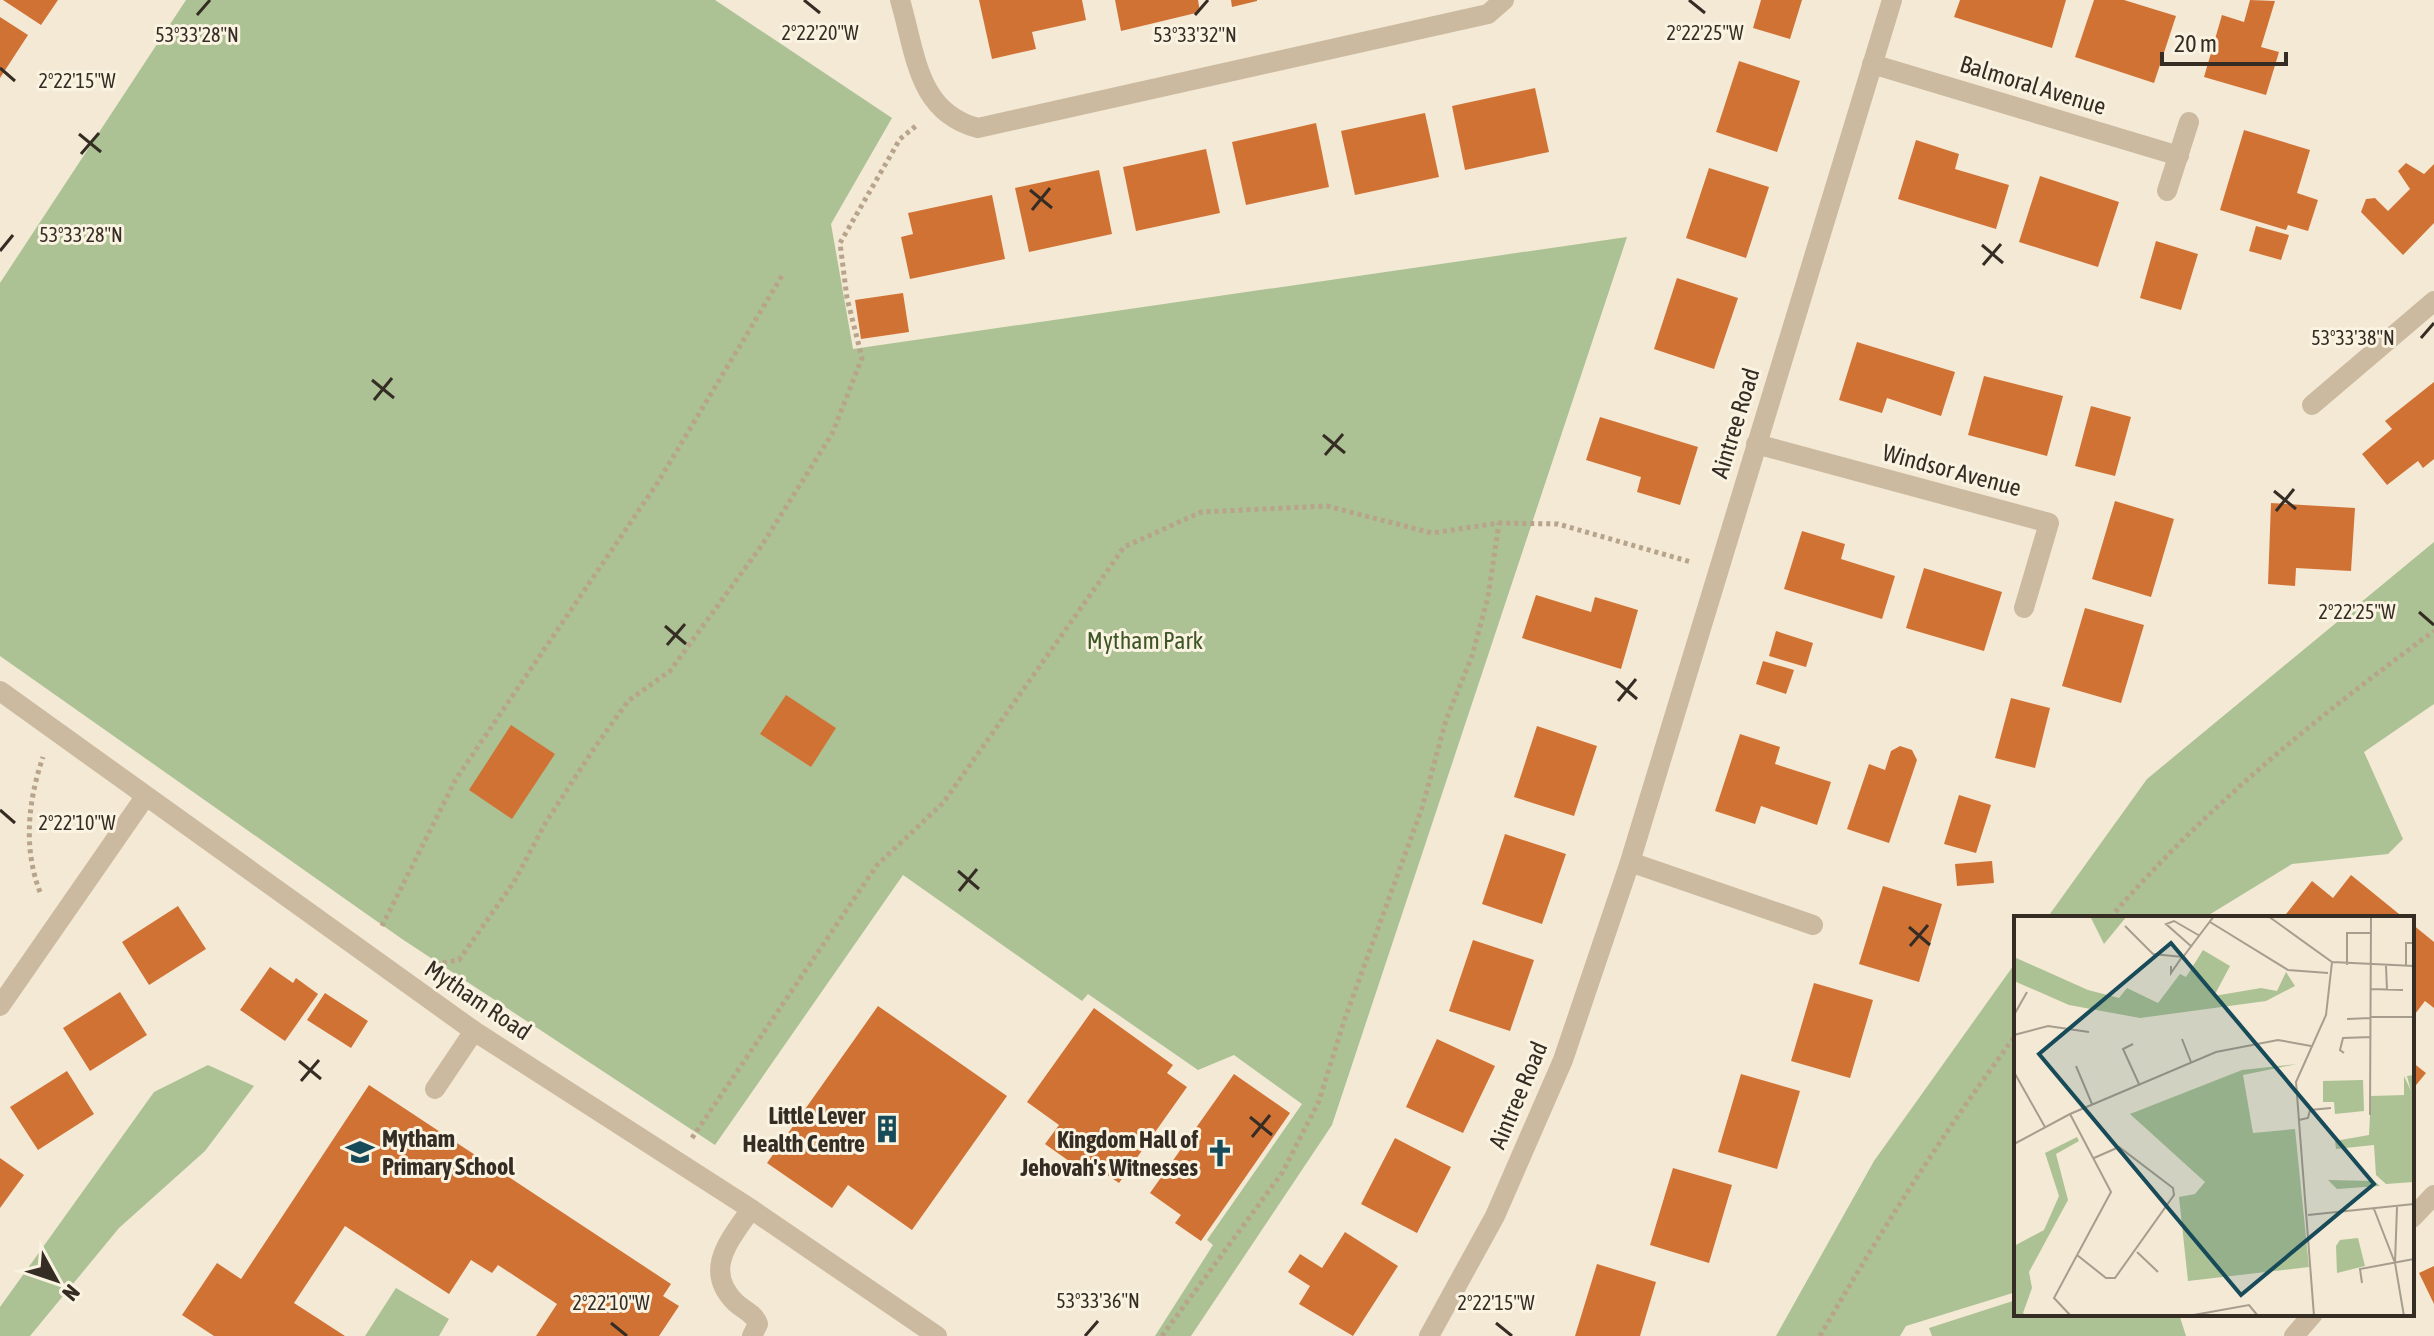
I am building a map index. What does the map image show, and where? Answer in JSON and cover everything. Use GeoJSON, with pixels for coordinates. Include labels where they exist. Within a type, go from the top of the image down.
{"type":"FeatureCollection","features":[{"type":"Feature","properties":{"kind":"street"},"geometry":{"type":"LineString","coordinates":[[900,0],[929,97],[958,123],[978,128],[1488,14],[1504,0]]}},
{"type":"Feature","properties":{"kind":"street","name":"Aintree Road"},"geometry":{"type":"LineString","coordinates":[[1429,1336],[1495,1216],[1563,1060],[1630,862],[1892,0]]}},
{"type":"Feature","properties":{"kind":"street","name":"Balmoral Avenue"},"geometry":{"type":"LineString","coordinates":[[1872,64],[2179,156]]}},
{"type":"Feature","properties":{"kind":"street"},"geometry":{"type":"LineString","coordinates":[[2167,191],[2189,122]]}},
{"type":"Feature","properties":{"kind":"street"},"geometry":{"type":"LineString","coordinates":[[2312,405],[2434,301]]}},
{"type":"Feature","properties":{"kind":"street","name":"Windsor Avenue"},"geometry":{"type":"LineString","coordinates":[[1756,444],[2049,523],[2024,608]]}},
{"type":"Feature","properties":{"kind":"street","name":"Mytham Road"},"geometry":{"type":"LineString","coordinates":[[0,691],[474,1031],[751,1209],[937,1336]]}},
{"type":"Feature","properties":{"kind":"street"},"geometry":{"type":"LineString","coordinates":[[0,1006],[145,797]]}},
{"type":"Feature","properties":{"kind":"street"},"geometry":{"type":"LineString","coordinates":[[1630,862],[1813,925]]}},
{"type":"Feature","properties":{"kind":"street"},"geometry":{"type":"LineString","coordinates":[[435,1089],[474,1031]]}},
{"type":"Feature","properties":{"kind":"street"},"geometry":{"type":"LineString","coordinates":[[2414,1216],[2434,1195]]}},
{"type":"Feature","properties":{"kind":"street"},"geometry":{"type":"LineString","coordinates":[[751,1209],[721,1255],[718,1273],[725,1290],[755,1316],[758,1324],[752,1336]]}},
{"type":"Feature","properties":{"kind":"path"},"geometry":{"type":"LineString","coordinates":[[403,981],[425,965],[459,960],[514,882],[546,822],[593,750],[628,701],[670,671],[762,545],[832,434],[862,358],[847,298],[840,243],[900,139],[938,108]]}},
{"type":"Feature","properties":{"kind":"path"},"geometry":{"type":"LineString","coordinates":[[366,955],[401,893],[430,826],[456,779],[658,482],[783,274]]}},
{"type":"Feature","properties":{"kind":"path"},"geometry":{"type":"LineString","coordinates":[[677,1161],[877,865],[943,803],[1124,547],[1201,512],[1327,506],[1432,533],[1499,523],[1558,524],[1719,570]]}},
{"type":"Feature","properties":{"kind":"path"},"geometry":{"type":"LineString","coordinates":[[1162,1336],[1282,1173],[1319,1101],[1344,1021],[1422,808],[1446,720],[1472,656],[1488,597],[1499,523]]}},
{"type":"Feature","properties":{"kind":"path"},"geometry":{"type":"LineString","coordinates":[[2112,916],[2159,861],[2257,768],[2434,631]]}},
{"type":"Feature","properties":{"kind":"path"},"geometry":{"type":"LineString","coordinates":[[55,731],[35,787],[29,842],[38,888],[55,927]]}},
{"type":"Feature","properties":{"kind":"path"},"geometry":{"type":"LineString","coordinates":[[1820,1336],[1872,1247],[1976,1088],[2014,1038]]}},
{"type":"Feature","properties":{"kind":"green space","name":"Mytham Park"},"geometry":{"type":"Polygon","coordinates":[[[186,0],[715,0],[892,118],[831,224],[853,349],[1627,237],[1332,1125],[1191,1336],[1155,1336],[1213,1245],[1207,1240],[1302,1104],[1234,1055],[1198,1070],[1088,994],[1082,1001],[903,875],[715,1145],[402,939],[0,656],[0,283],[186,0]]]}},
{"type":"Feature","properties":{"kind":"green space"},"geometry":{"type":"Polygon","coordinates":[[[2434,542],[2434,704],[2364,752],[2403,839],[2388,854],[2292,864],[2207,916],[2048,916],[2147,779],[2434,542]]]}},
{"type":"Feature","properties":{"kind":"green space"},"geometry":{"type":"Polygon","coordinates":[[[2014,965],[2014,1293],[1906,1326],[1900,1336],[1776,1336],[1874,1161],[2014,965]]]}},
{"type":"Feature","properties":{"kind":"green space"},"geometry":{"type":"Polygon","coordinates":[[[208,1065],[254,1086],[205,1151],[119,1228],[30,1336],[0,1336],[0,1307],[154,1092],[208,1065]]]}},
{"type":"Feature","properties":{"kind":"green space"},"geometry":{"type":"Polygon","coordinates":[[[396,1288],[449,1319],[439,1336],[365,1336],[396,1288]]]}},
{"type":"Feature","properties":{"kind":"green space"},"geometry":{"type":"Polygon","coordinates":[[[2014,1301],[2014,1316],[2180,1316],[2186,1336],[1932,1336],[1929,1328],[2014,1301]]]}},
{"type":"Feature","properties":{"kind":"building"},"geometry":{"type":"Polygon","coordinates":[[[3,0],[58,0],[41,25],[3,0]]]}},
{"type":"Feature","properties":{"kind":"building"},"geometry":{"type":"Polygon","coordinates":[[[979,0],[1082,0],[1086,20],[1032,32],[1036,49],[992,59],[979,0]]]}},
{"type":"Feature","properties":{"kind":"building"},"geometry":{"type":"Polygon","coordinates":[[[1115,0],[1198,0],[1200,12],[1121,31],[1115,0]]]}},
{"type":"Feature","properties":{"kind":"building"},"geometry":{"type":"Polygon","coordinates":[[[1231,0],[1257,0],[1257,1],[1232,7],[1231,0]]]}},
{"type":"Feature","properties":{"kind":"building"},"geometry":{"type":"Polygon","coordinates":[[[1761,0],[1802,0],[1790,39],[1753,28],[1761,0]]]}},
{"type":"Feature","properties":{"kind":"building"},"geometry":{"type":"Polygon","coordinates":[[[1960,0],[2066,0],[2052,48],[1954,17],[1960,0]]]}},
{"type":"Feature","properties":{"kind":"building"},"geometry":{"type":"Polygon","coordinates":[[[2094,0],[2124,0],[2176,16],[2154,83],[2075,57],[2094,0]]]}},
{"type":"Feature","properties":{"kind":"building"},"geometry":{"type":"Polygon","coordinates":[[[2250,0],[2275,1],[2261,47],[2279,52],[2266,95],[2204,77],[2222,15],[2244,22],[2250,0]]]}},
{"type":"Feature","properties":{"kind":"building"},"geometry":{"type":"Polygon","coordinates":[[[0,17],[28,35],[0,78],[0,17]]]}},
{"type":"Feature","properties":{"kind":"building"},"geometry":{"type":"Polygon","coordinates":[[[1739,61],[1800,81],[1777,152],[1716,132],[1739,61]]]}},
{"type":"Feature","properties":{"kind":"building"},"geometry":{"type":"Polygon","coordinates":[[[1535,88],[1549,152],[1465,170],[1452,106],[1535,88]]]}},
{"type":"Feature","properties":{"kind":"building"},"geometry":{"type":"Polygon","coordinates":[[[1425,113],[1439,177],[1355,195],[1341,131],[1425,113]]]}},
{"type":"Feature","properties":{"kind":"building"},"geometry":{"type":"Polygon","coordinates":[[[1316,123],[1329,187],[1246,205],[1232,142],[1316,123]]]}},
{"type":"Feature","properties":{"kind":"building"},"geometry":{"type":"Polygon","coordinates":[[[2244,130],[2310,150],[2297,193],[2318,200],[2308,231],[2288,225],[2286,230],[2220,210],[2244,130]]]}},
{"type":"Feature","properties":{"kind":"building"},"geometry":{"type":"Polygon","coordinates":[[[1916,140],[1959,154],[1955,169],[2009,185],[1996,229],[1898,199],[1916,140]]]}},
{"type":"Feature","properties":{"kind":"building"},"geometry":{"type":"Polygon","coordinates":[[[1206,149],[1220,213],[1136,231],[1123,167],[1206,149]]]}},
{"type":"Feature","properties":{"kind":"building"},"geometry":{"type":"Polygon","coordinates":[[[2406,163],[2424,174],[2434,164],[2434,223],[2403,255],[2361,212],[2366,199],[2375,198],[2388,211],[2410,189],[2398,171],[2406,163]]]}},
{"type":"Feature","properties":{"kind":"building"},"geometry":{"type":"Polygon","coordinates":[[[1709,168],[1769,187],[1746,258],[1686,238],[1709,168]]]}},
{"type":"Feature","properties":{"kind":"building"},"geometry":{"type":"Polygon","coordinates":[[[1099,170],[1112,234],[1029,252],[1015,188],[1099,170]]]}},
{"type":"Feature","properties":{"kind":"building"},"geometry":{"type":"Polygon","coordinates":[[[2040,176],[2119,202],[2098,267],[2019,242],[2040,176]]]}},
{"type":"Feature","properties":{"kind":"building"},"geometry":{"type":"Polygon","coordinates":[[[992,195],[1005,259],[910,279],[901,237],[913,234],[908,213],[992,195]]]}},
{"type":"Feature","properties":{"kind":"building"},"geometry":{"type":"Polygon","coordinates":[[[2256,226],[2289,235],[2281,260],[2249,251],[2256,226]]]}},
{"type":"Feature","properties":{"kind":"building"},"geometry":{"type":"Polygon","coordinates":[[[2156,241],[2198,254],[2181,310],[2140,298],[2156,241]]]}},
{"type":"Feature","properties":{"kind":"building"},"geometry":{"type":"Polygon","coordinates":[[[1677,278],[1738,298],[1714,369],[1654,349],[1677,278]]]}},
{"type":"Feature","properties":{"kind":"building"},"geometry":{"type":"Polygon","coordinates":[[[903,293],[909,332],[861,339],[855,300],[903,293]]]}},
{"type":"Feature","properties":{"kind":"building"},"geometry":{"type":"Polygon","coordinates":[[[1857,342],[1955,372],[1941,416],[1887,398],[1882,413],[1839,400],[1857,342]]]}},
{"type":"Feature","properties":{"kind":"building"},"geometry":{"type":"Polygon","coordinates":[[[1984,376],[2063,396],[2047,456],[1968,435],[1984,376]]]}},
{"type":"Feature","properties":{"kind":"building"},"geometry":{"type":"Polygon","coordinates":[[[2434,382],[2434,459],[2423,468],[2418,461],[2387,485],[2362,454],[2392,429],[2385,421],[2434,382]]]}},
{"type":"Feature","properties":{"kind":"building"},"geometry":{"type":"Polygon","coordinates":[[[2091,406],[2131,417],[2115,476],[2075,466],[2091,406]]]}},
{"type":"Feature","properties":{"kind":"building"},"geometry":{"type":"Polygon","coordinates":[[[1600,417],[1698,447],[1680,505],[1637,492],[1641,477],[1586,460],[1600,417]]]}},
{"type":"Feature","properties":{"kind":"building"},"geometry":{"type":"Polygon","coordinates":[[[2115,501],[2174,519],[2151,597],[2092,579],[2115,501]]]}},
{"type":"Feature","properties":{"kind":"building"},"geometry":{"type":"Polygon","coordinates":[[[2271,503],[2355,508],[2351,571],[2296,568],[2295,586],[2268,584],[2271,503]]]}},
{"type":"Feature","properties":{"kind":"building"},"geometry":{"type":"Polygon","coordinates":[[[1802,531],[1845,544],[1841,559],[1895,576],[1882,619],[1784,589],[1802,531]]]}},
{"type":"Feature","properties":{"kind":"building"},"geometry":{"type":"Polygon","coordinates":[[[1924,568],[2002,592],[1984,651],[1906,628],[1924,568]]]}},
{"type":"Feature","properties":{"kind":"building"},"geometry":{"type":"Polygon","coordinates":[[[1536,595],[1591,612],[1595,597],[1638,610],[1621,669],[1522,638],[1536,595]]]}},
{"type":"Feature","properties":{"kind":"building"},"geometry":{"type":"Polygon","coordinates":[[[2085,608],[2144,625],[2121,703],[2062,686],[2085,608]]]}},
{"type":"Feature","properties":{"kind":"building"},"geometry":{"type":"Polygon","coordinates":[[[1776,631],[1813,643],[1806,667],[1769,656],[1776,631]]]}},
{"type":"Feature","properties":{"kind":"building"},"geometry":{"type":"Polygon","coordinates":[[[1763,661],[1794,670],[1786,694],[1756,684],[1763,661]]]}},
{"type":"Feature","properties":{"kind":"building"},"geometry":{"type":"Polygon","coordinates":[[[786,695],[836,728],[811,767],[760,734],[786,695]]]}},
{"type":"Feature","properties":{"kind":"building"},"geometry":{"type":"Polygon","coordinates":[[[2011,698],[2050,708],[2035,768],[1995,758],[2011,698]]]}},
{"type":"Feature","properties":{"kind":"building"},"geometry":{"type":"Polygon","coordinates":[[[511,725],[555,754],[512,819],[469,790],[511,725]]]}},
{"type":"Feature","properties":{"kind":"building"},"geometry":{"type":"Polygon","coordinates":[[[1537,726],[1597,746],[1574,816],[1514,797],[1537,726]]]}},
{"type":"Feature","properties":{"kind":"building"},"geometry":{"type":"Polygon","coordinates":[[[1740,734],[1780,747],[1775,764],[1831,782],[1817,825],[1761,806],[1755,824],[1715,811],[1740,734]]]}},
{"type":"Feature","properties":{"kind":"building"},"geometry":{"type":"Polygon","coordinates":[[[1900,746],[1912,750],[1917,760],[1889,843],[1847,829],[1869,764],[1885,770],[1891,751],[1900,746]]]}},
{"type":"Feature","properties":{"kind":"building"},"geometry":{"type":"Polygon","coordinates":[[[1959,795],[1991,805],[1976,853],[1944,844],[1959,795]]]}},
{"type":"Feature","properties":{"kind":"building"},"geometry":{"type":"Polygon","coordinates":[[[1505,834],[1566,854],[1542,924],[1482,904],[1505,834]]]}},
{"type":"Feature","properties":{"kind":"building"},"geometry":{"type":"Polygon","coordinates":[[[1992,861],[1994,883],[1957,886],[1955,864],[1992,861]]]}},
{"type":"Feature","properties":{"kind":"building"},"geometry":{"type":"Polygon","coordinates":[[[2351,875],[2402,916],[2285,916],[2312,881],[2333,898],[2351,875]]]}},
{"type":"Feature","properties":{"kind":"building"},"geometry":{"type":"Polygon","coordinates":[[[1883,886],[1942,904],[1919,982],[1859,964],[1883,886]]]}},
{"type":"Feature","properties":{"kind":"building"},"geometry":{"type":"Polygon","coordinates":[[[178,906],[206,949],[149,985],[122,942],[178,906]]]}},
{"type":"Feature","properties":{"kind":"building"},"geometry":{"type":"Polygon","coordinates":[[[2414,926],[2434,942],[2434,1008],[2425,1001],[2414,1015],[2414,926]]]}},
{"type":"Feature","properties":{"kind":"building"},"geometry":{"type":"Polygon","coordinates":[[[1473,940],[1534,960],[1510,1031],[1449,1011],[1473,940]]]}},
{"type":"Feature","properties":{"kind":"building"},"geometry":{"type":"Polygon","coordinates":[[[270,967],[293,983],[296,978],[318,994],[285,1041],[240,1010],[270,967]]]}},
{"type":"Feature","properties":{"kind":"building"},"geometry":{"type":"Polygon","coordinates":[[[1814,983],[1873,1000],[1850,1078],[1791,1061],[1814,983]]]}},
{"type":"Feature","properties":{"kind":"building"},"geometry":{"type":"Polygon","coordinates":[[[120,992],[147,1035],[90,1071],[63,1028],[120,992]]]}},
{"type":"Feature","properties":{"kind":"building"},"geometry":{"type":"Polygon","coordinates":[[[325,993],[368,1021],[351,1048],[307,1020],[325,993]]]}},
{"type":"Feature","properties":{"kind":"building","name":"Little Lever Health Centre"},"geometry":{"type":"Polygon","coordinates":[[[878,1006],[1007,1096],[912,1230],[848,1185],[832,1208],[767,1163],[878,1006]]]}},
{"type":"Feature","properties":{"kind":"building"},"geometry":{"type":"Polygon","coordinates":[[[1094,1008],[1173,1065],[1167,1073],[1187,1087],[1119,1183],[1097,1168],[1090,1176],[1045,1144],[1059,1125],[1027,1102],[1094,1008]]]}},
{"type":"Feature","properties":{"kind":"building"},"geometry":{"type":"Polygon","coordinates":[[[1437,1039],[1495,1066],[1463,1133],[1406,1107],[1437,1039]]]}},
{"type":"Feature","properties":{"kind":"building"},"geometry":{"type":"Polygon","coordinates":[[[2414,1064],[2426,1073],[2414,1088],[2414,1064]]]}},
{"type":"Feature","properties":{"kind":"building"},"geometry":{"type":"Polygon","coordinates":[[[67,1071],[94,1114],[38,1150],[10,1107],[67,1071]]]}},
{"type":"Feature","properties":{"kind":"building","name":"Kingdom Hall of Jehovah's Witnesses"},"geometry":{"type":"Polygon","coordinates":[[[1234,1074],[1290,1113],[1201,1241],[1175,1223],[1181,1215],[1150,1193],[1234,1074]]]}},
{"type":"Feature","properties":{"kind":"building"},"geometry":{"type":"Polygon","coordinates":[[[1741,1074],[1800,1091],[1777,1169],[1718,1152],[1741,1074]]]}},
{"type":"Feature","properties":{"kind":"building"},"geometry":{"type":"Polygon","coordinates":[[[369,1085],[671,1284],[663,1296],[679,1306],[659,1336],[536,1336],[557,1304],[498,1265],[492,1273],[471,1260],[449,1294],[345,1226],[294,1303],[345,1336],[214,1336],[182,1315],[217,1263],[241,1279],[369,1085]]]}},
{"type":"Feature","properties":{"kind":"building"},"geometry":{"type":"Polygon","coordinates":[[[1395,1138],[1451,1167],[1417,1233],[1361,1204],[1395,1138]]]}},
{"type":"Feature","properties":{"kind":"building"},"geometry":{"type":"Polygon","coordinates":[[[0,1158],[24,1175],[0,1208],[0,1158]]]}},
{"type":"Feature","properties":{"kind":"building"},"geometry":{"type":"Polygon","coordinates":[[[1673,1168],[1732,1185],[1709,1263],[1650,1245],[1673,1168]]]}},
{"type":"Feature","properties":{"kind":"building"},"geometry":{"type":"Polygon","coordinates":[[[1345,1232],[1398,1266],[1353,1336],[1299,1304],[1310,1286],[1288,1272],[1300,1254],[1322,1268],[1345,1232]]]}},
{"type":"Feature","properties":{"kind":"building"},"geometry":{"type":"Polygon","coordinates":[[[1597,1264],[1656,1282],[1640,1336],[1575,1336],[1597,1264]]]}},
{"type":"Feature","properties":{"kind":"building"},"geometry":{"type":"Polygon","coordinates":[[[2434,1266],[2434,1304],[2419,1273],[2434,1266]]]}},
{"type":"Feature","properties":{"kind":"place","name":"Little Lever Health Centre"},"geometry":{"type":"Point","coordinates":[887,1129]}},
{"type":"Feature","properties":{"kind":"place","name":"Mytham Primary School"},"geometry":{"type":"Point","coordinates":[360,1152]}},
{"type":"Feature","properties":{"kind":"place","name":"Kingdom Hall of Jehovah's Witnesses"},"geometry":{"type":"Point","coordinates":[1220,1153]}}]}
